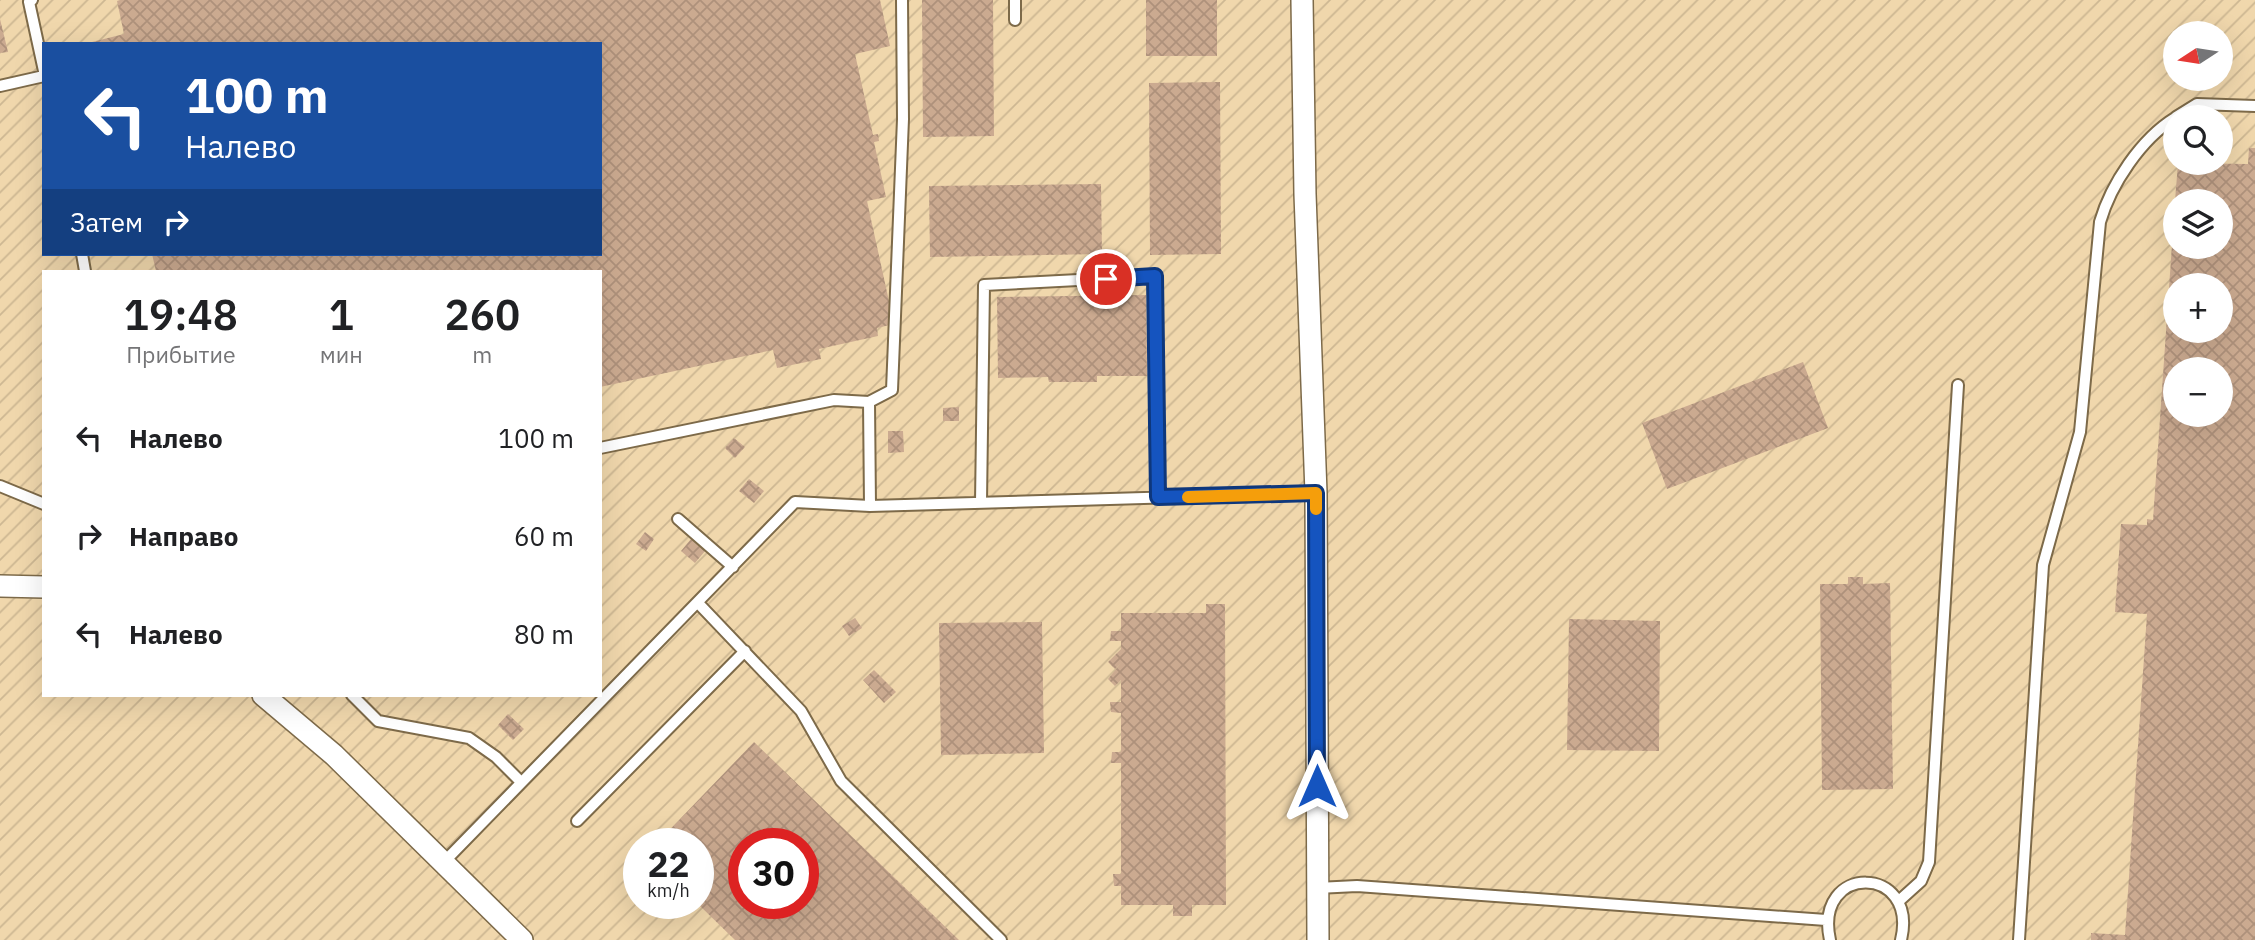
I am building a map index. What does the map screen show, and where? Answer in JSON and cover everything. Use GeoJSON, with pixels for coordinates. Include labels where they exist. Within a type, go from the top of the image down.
{"type":"FeatureCollection","features":[{"type":"Feature","properties":{"kind":"street"},"geometry":{"type":"LineString","coordinates":[[1302,0],[1305,194],[1316,493],[1317,939]]}},
{"type":"Feature","properties":{"kind":"street"},"geometry":{"type":"LineString","coordinates":[[0,586],[42,587]]}},
{"type":"Feature","properties":{"kind":"street"},"geometry":{"type":"LineString","coordinates":[[265,697],[334,755],[522,940]]}},
{"type":"Feature","properties":{"kind":"lane"},"geometry":{"type":"LineString","coordinates":[[32,0],[29,2],[42,64]]}},
{"type":"Feature","properties":{"kind":"lane"},"geometry":{"type":"LineString","coordinates":[[602,448],[834,400],[869,402],[892,390],[904,119],[902,0]]}},
{"type":"Feature","properties":{"kind":"lane"},"geometry":{"type":"LineString","coordinates":[[1015,0],[1016,20]]}},
{"type":"Feature","properties":{"kind":"lane"},"geometry":{"type":"LineString","coordinates":[[0,86],[42,74]]}},
{"type":"Feature","properties":{"kind":"lane"},"geometry":{"type":"LineString","coordinates":[[2196,105],[2226,105]]}},
{"type":"Feature","properties":{"kind":"lane"},"geometry":{"type":"LineString","coordinates":[[2233,105],[2255,106]]}},
{"type":"Feature","properties":{"kind":"lane"},"geometry":{"type":"LineString","coordinates":[[2019,940],[2043,565],[2080,432],[2100,222],[2107,197],[2157,130],[2163,126]]}},
{"type":"Feature","properties":{"kind":"lane"},"geometry":{"type":"LineString","coordinates":[[981,502],[984,285],[1155,276],[1158,497]]}},
{"type":"Feature","properties":{"kind":"lane"},"geometry":{"type":"LineString","coordinates":[[1900,900],[1922,881],[1929,862],[1958,385]]}},
{"type":"Feature","properties":{"kind":"lane"},"geometry":{"type":"LineString","coordinates":[[869,402],[870,506]]}},
{"type":"Feature","properties":{"kind":"lane"},"geometry":{"type":"LineString","coordinates":[[0,486],[42,503]]}},
{"type":"Feature","properties":{"kind":"lane"},"geometry":{"type":"LineString","coordinates":[[444,862],[795,502],[870,506],[1316,493]]}},
{"type":"Feature","properties":{"kind":"lane"},"geometry":{"type":"LineString","coordinates":[[678,519],[733,567]]}},
{"type":"Feature","properties":{"kind":"lane"},"geometry":{"type":"LineString","coordinates":[[698,603],[801,712],[841,781],[1001,940]]}},
{"type":"Feature","properties":{"kind":"lane"},"geometry":{"type":"LineString","coordinates":[[577,821],[745,651]]}},
{"type":"Feature","properties":{"kind":"lane"},"geometry":{"type":"LineString","coordinates":[[354,697],[378,721],[469,738],[496,757],[520,782]]}},
{"type":"Feature","properties":{"kind":"lane"},"geometry":{"type":"LineString","coordinates":[[1830,940],[1826,920],[1832,901],[1846,887],[1866,882],[1885,887],[1900,900],[1906,921],[1901,940]]}},
{"type":"Feature","properties":{"kind":"lane"},"geometry":{"type":"LineString","coordinates":[[1318,888],[1357,886],[1826,920]]}},
{"type":"Feature","properties":{"kind":"shaded area"},"geometry":{"type":"Polygon","coordinates":[[[0,0],[2255,0],[2255,940],[0,940],[0,0]]]}},
{"type":"Feature","properties":{"kind":"building"},"geometry":{"type":"Polygon","coordinates":[[[880,0],[890,46],[855,54],[873,135],[878,134],[879,141],[874,142],[886,197],[867,201],[894,324],[877,328],[878,336],[819,349],[821,359],[777,368],[773,350],[602,387],[602,270],[156,270],[152,256],[602,256],[602,42],[92,42],[124,34],[117,1],[880,0]]]}},
{"type":"Feature","properties":{"kind":"building"},"geometry":{"type":"Polygon","coordinates":[[[922,0],[993,0],[994,136],[923,137],[922,0]]]}},
{"type":"Feature","properties":{"kind":"building"},"geometry":{"type":"Polygon","coordinates":[[[1146,0],[1217,0],[1217,56],[1146,56],[1146,0]]]}},
{"type":"Feature","properties":{"kind":"building"},"geometry":{"type":"Polygon","coordinates":[[[0,19],[8,52],[0,53],[0,19]]]}},
{"type":"Feature","properties":{"kind":"building"},"geometry":{"type":"Polygon","coordinates":[[[1220,82],[1221,254],[1150,255],[1149,83],[1220,82]]]}},
{"type":"Feature","properties":{"kind":"building"},"geometry":{"type":"Polygon","coordinates":[[[2249,148],[2255,148],[2255,940],[2091,940],[2091,933],[2125,935],[2147,614],[2115,612],[2121,524],[2147,525],[2147,519],[2153,520],[2163,375],[2163,427],[2233,427],[2233,357],[2164,357],[2165,343],[2233,343],[2233,273],[2170,273],[2171,259],[2233,259],[2233,189],[2176,189],[2177,175],[2233,175],[2233,164],[2248,164],[2249,148]]]}},
{"type":"Feature","properties":{"kind":"building"},"geometry":{"type":"Polygon","coordinates":[[[1101,184],[1102,254],[930,257],[929,186],[1101,184]]]}},
{"type":"Feature","properties":{"kind":"building"},"geometry":{"type":"Polygon","coordinates":[[[1146,295],[1147,376],[1097,376],[1097,382],[1049,382],[1048,377],[998,378],[997,297],[1146,295]]]}},
{"type":"Feature","properties":{"kind":"building"},"geometry":{"type":"Polygon","coordinates":[[[1803,362],[1828,428],[1667,489],[1642,423],[1803,362]]]}},
{"type":"Feature","properties":{"kind":"building"},"geometry":{"type":"Polygon","coordinates":[[[959,407],[959,421],[943,421],[943,408],[959,407]]]}},
{"type":"Feature","properties":{"kind":"building"},"geometry":{"type":"Polygon","coordinates":[[[888,431],[903,431],[904,452],[888,453],[888,431]]]}},
{"type":"Feature","properties":{"kind":"building"},"geometry":{"type":"Polygon","coordinates":[[[734,438],[745,447],[735,458],[725,448],[734,438]]]}},
{"type":"Feature","properties":{"kind":"building"},"geometry":{"type":"Polygon","coordinates":[[[749,479],[764,491],[754,503],[739,491],[749,479]]]}},
{"type":"Feature","properties":{"kind":"building"},"geometry":{"type":"Polygon","coordinates":[[[645,532],[654,539],[646,551],[636,544],[645,532]]]}},
{"type":"Feature","properties":{"kind":"building"},"geometry":{"type":"Polygon","coordinates":[[[691,539],[705,551],[695,563],[681,551],[691,539]]]}},
{"type":"Feature","properties":{"kind":"building"},"geometry":{"type":"Polygon","coordinates":[[[1848,577],[1863,577],[1863,584],[1890,583],[1893,789],[1822,790],[1820,584],[1848,584],[1848,577]]]}},
{"type":"Feature","properties":{"kind":"building"},"geometry":{"type":"Polygon","coordinates":[[[1206,604],[1225,604],[1226,905],[1192,905],[1192,916],[1173,916],[1173,905],[1121,905],[1121,886],[1114,886],[1113,874],[1121,874],[1121,763],[1111,763],[1112,752],[1121,752],[1121,713],[1111,712],[1110,702],[1121,702],[1121,680],[1115,686],[1108,679],[1121,663],[1115,669],[1108,662],[1121,649],[1121,641],[1110,641],[1111,631],[1121,631],[1121,613],[1206,613],[1206,604]]]}},
{"type":"Feature","properties":{"kind":"building"},"geometry":{"type":"Polygon","coordinates":[[[855,618],[862,628],[849,636],[842,626],[855,618]]]}},
{"type":"Feature","properties":{"kind":"building"},"geometry":{"type":"Polygon","coordinates":[[[1569,619],[1660,621],[1659,751],[1567,750],[1569,619]]]}},
{"type":"Feature","properties":{"kind":"building"},"geometry":{"type":"Polygon","coordinates":[[[1042,622],[1044,753],[941,755],[939,623],[1042,622]]]}},
{"type":"Feature","properties":{"kind":"building"},"geometry":{"type":"Polygon","coordinates":[[[874,670],[896,692],[884,703],[863,680],[874,670]]]}},
{"type":"Feature","properties":{"kind":"building"},"geometry":{"type":"Polygon","coordinates":[[[508,714],[524,729],[513,740],[498,725],[508,714]]]}},
{"type":"Feature","properties":{"kind":"building"},"geometry":{"type":"Polygon","coordinates":[[[754,742],[959,940],[735,940],[713,919],[714,828],[671,828],[754,742]]]}},
{"type":"Feature","properties":{"kind":"slow traffic"},"geometry":{"type":"LineString","coordinates":[[1188,497],[1316,493],[1316,509]]}},
{"type":"Feature","properties":{"kind":"route"},"geometry":{"type":"LineString","coordinates":[[1106,279],[1155,276],[1158,497],[1316,493],[1317,786]]}}]}
